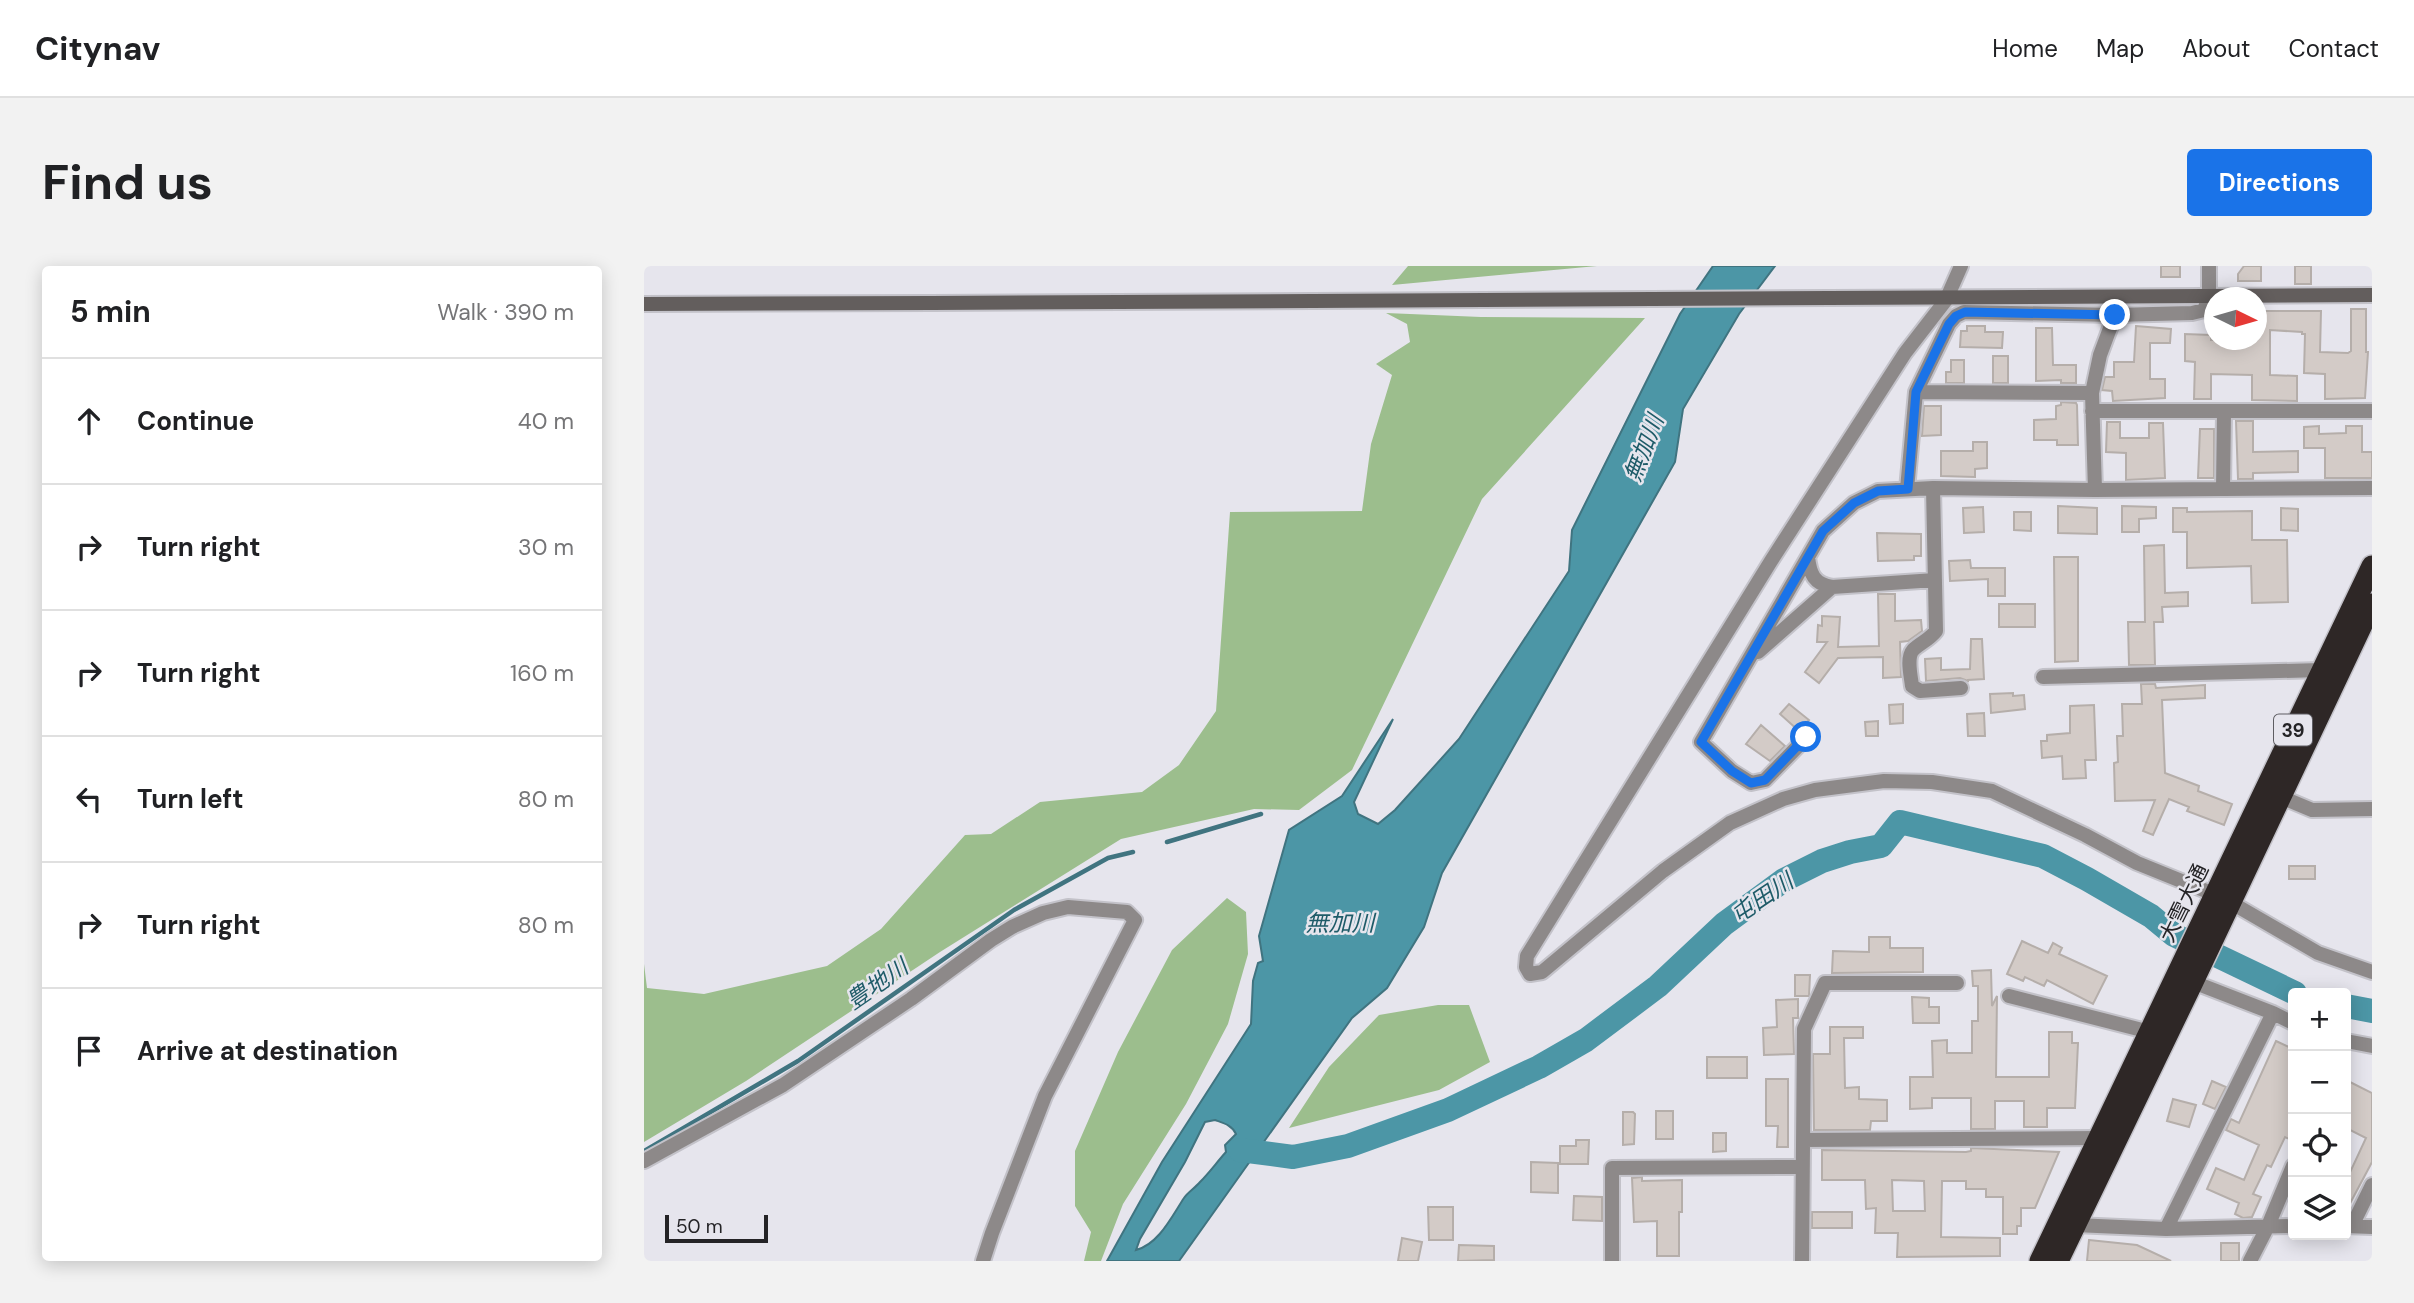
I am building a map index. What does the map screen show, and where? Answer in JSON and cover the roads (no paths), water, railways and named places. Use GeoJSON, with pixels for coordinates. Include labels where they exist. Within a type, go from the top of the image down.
{"type":"FeatureCollection","features":[{"type":"Feature","properties":{"kind":"highway","name":"大雪大通"},"geometry":{"type":"LineString","coordinates":[[2058,1261],[2191,973],[2322,670],[2372,566]]}},
{"type":"Feature","properties":{"kind":"highway","name":"大雪大通"},"geometry":{"type":"LineString","coordinates":[[2220,905],[2281,797],[2372,604]]}},
{"type":"Feature","properties":{"kind":"highway","name":"大雪大通"},"geometry":{"type":"LineString","coordinates":[[2040,1261],[2150,1032],[2191,973]]}},
{"type":"Feature","properties":{"kind":"street"},"geometry":{"type":"LineString","coordinates":[[1961,266],[1771,561],[1527,956],[1526,967],[1530,974],[1542,972],[1663,871],[1730,823],[1783,799],[1815,790],[1884,781],[1933,782],[1992,791],[2318,953],[2372,972]]}},
{"type":"Feature","properties":{"kind":"street"},"geometry":{"type":"LineString","coordinates":[[2209,266],[2209,287]]}},
{"type":"Feature","properties":{"kind":"street"},"geometry":{"type":"LineString","coordinates":[[2267,296],[2372,295]]}},
{"type":"Feature","properties":{"kind":"street"},"geometry":{"type":"LineString","coordinates":[[644,304],[2204,297]]}},
{"type":"Feature","properties":{"kind":"street"},"geometry":{"type":"LineString","coordinates":[[1908,489],[1916,392],[1949,324],[1956,316],[1965,312],[2115,315],[2192,313],[2204,310]]}},
{"type":"Feature","properties":{"kind":"street"},"geometry":{"type":"LineString","coordinates":[[2095,490],[2092,393],[2100,355],[2115,315]]}},
{"type":"Feature","properties":{"kind":"street"},"geometry":{"type":"LineString","coordinates":[[1916,392],[2092,393]]}},
{"type":"Feature","properties":{"kind":"street"},"geometry":{"type":"LineString","coordinates":[[2092,411],[2372,411]]}},
{"type":"Feature","properties":{"kind":"street"},"geometry":{"type":"LineString","coordinates":[[2223,489],[2224,412]]}},
{"type":"Feature","properties":{"kind":"street"},"geometry":{"type":"LineString","coordinates":[[1933,488],[1936,631],[1930,640],[1914,650],[1910,657],[1912,686],[1920,691],[1961,688]]}},
{"type":"Feature","properties":{"kind":"street"},"geometry":{"type":"LineString","coordinates":[[1806,737],[1765,780],[1751,783],[1732,771],[1701,742],[1823,531],[1854,503],[1878,491],[1933,488],[2372,488]]}},
{"type":"Feature","properties":{"kind":"street"},"geometry":{"type":"LineString","coordinates":[[1808,557],[1814,579],[1821,585],[1832,587],[1935,580]]}},
{"type":"Feature","properties":{"kind":"street"},"geometry":{"type":"LineString","coordinates":[[1749,660],[1832,587]]}},
{"type":"Feature","properties":{"kind":"street"},"geometry":{"type":"LineString","coordinates":[[2043,677],[2322,670]]}},
{"type":"Feature","properties":{"kind":"street"},"geometry":{"type":"LineString","coordinates":[[2281,797],[2312,810],[2372,809]]}},
{"type":"Feature","properties":{"kind":"street"},"geometry":{"type":"LineString","coordinates":[[644,1161],[782,1085],[911,999],[1012,927],[1043,913],[1068,907],[1127,912],[1135,920],[1045,1096],[983,1261]]}},
{"type":"Feature","properties":{"kind":"street"},"geometry":{"type":"LineString","coordinates":[[2191,973],[2288,1020]]}},
{"type":"Feature","properties":{"kind":"street"},"geometry":{"type":"LineString","coordinates":[[1802,1261],[1804,1029],[1825,983],[1957,983]]}},
{"type":"Feature","properties":{"kind":"street"},"geometry":{"type":"LineString","coordinates":[[2009,996],[2150,1032]]}},
{"type":"Feature","properties":{"kind":"street"},"geometry":{"type":"LineString","coordinates":[[2166,1229],[2273,1013]]}},
{"type":"Feature","properties":{"kind":"street"},"geometry":{"type":"LineString","coordinates":[[2351,1042],[2372,1046]]}},
{"type":"Feature","properties":{"kind":"street"},"geometry":{"type":"LineString","coordinates":[[1803,1140],[2099,1138]]}},
{"type":"Feature","properties":{"kind":"street"},"geometry":{"type":"LineString","coordinates":[[1612,1261],[1612,1168],[1801,1167]]}},
{"type":"Feature","properties":{"kind":"street"},"geometry":{"type":"LineString","coordinates":[[2250,1261],[2288,1177]]}},
{"type":"Feature","properties":{"kind":"street"},"geometry":{"type":"LineString","coordinates":[[2351,1222],[2372,1185]]}},
{"type":"Feature","properties":{"kind":"street"},"geometry":{"type":"LineString","coordinates":[[2075,1225],[2166,1229],[2288,1226]]}},
{"type":"Feature","properties":{"kind":"street"},"geometry":{"type":"LineString","coordinates":[[2351,1226],[2372,1227]]}},
{"type":"Feature","properties":{"kind":"water","name":"無加川"},"geometry":{"type":"Polygon","coordinates":[[[1713,266],[1775,266],[1739,314],[1683,409],[1675,462],[1442,873],[1424,927],[1387,988],[1352,1018],[1179,1261],[1107,1261],[1162,1162],[1251,1024],[1253,981],[1258,963],[1263,961],[1259,936],[1289,830],[1342,796],[1393,719],[1354,802],[1358,814],[1378,824],[1395,810],[1459,739],[1569,571],[1572,530],[1680,314],[1713,266]],[[1215,1120],[1205,1122],[1136,1250],[1158,1236],[1186,1196],[1226,1152],[1225,1145],[1236,1134],[1230,1126],[1215,1120]]]}},
{"type":"Feature","properties":{"kind":"waterway","name":"豊地川"},"geometry":{"type":"LineString","coordinates":[[1167,842],[1261,814]]}},
{"type":"Feature","properties":{"kind":"waterway","name":"屯田川"},"geometry":{"type":"LineString","coordinates":[[1240,1150],[1293,1157],[1348,1146],[1448,1110],[1539,1067],[1586,1040],[1658,986],[1724,924],[1784,880],[1822,861],[1881,846],[1900,822],[2043,856],[2151,916],[2174,935],[2288,990]]}},
{"type":"Feature","properties":{"kind":"waterway","name":"豊地川"},"geometry":{"type":"LineString","coordinates":[[644,1151],[798,1061],[1014,910],[1108,858],[1133,852]]}},
{"type":"Feature","properties":{"kind":"waterway","name":"屯田川"},"geometry":{"type":"LineString","coordinates":[[2351,1007],[2372,1011]]}}]}
